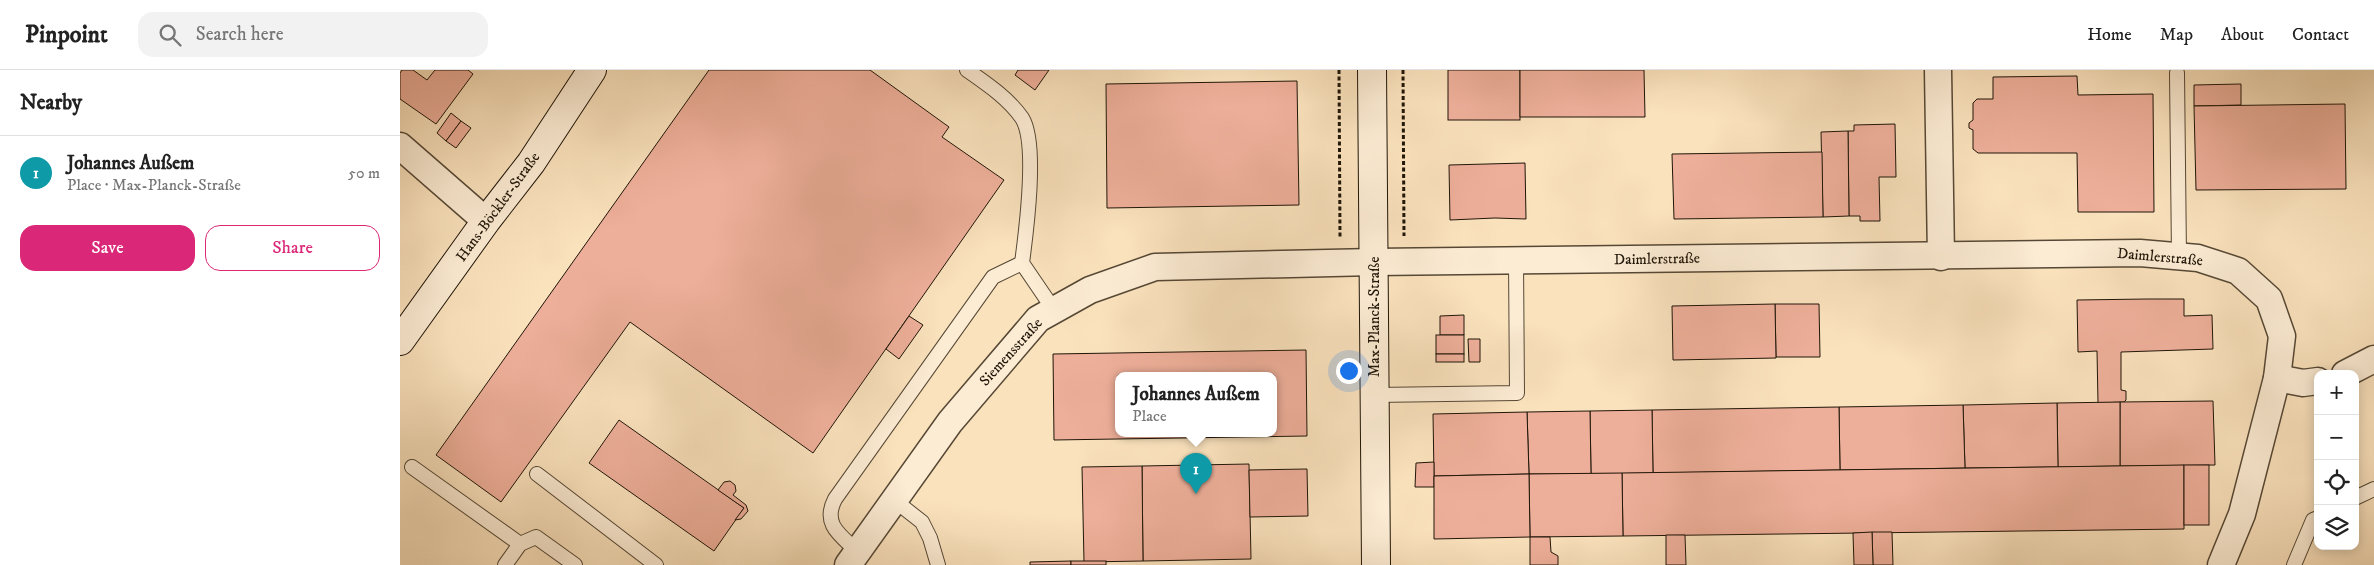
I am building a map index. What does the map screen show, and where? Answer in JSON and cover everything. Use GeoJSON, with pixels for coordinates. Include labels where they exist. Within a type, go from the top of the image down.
{"type":"FeatureCollection","features":[{"type":"Feature","properties":{"kind":"street","name":"Hans-Böckler-Straße"},"geometry":{"type":"LineString","coordinates":[[400,341],[486,221],[531,163],[592,70]]}},
{"type":"Feature","properties":{"kind":"street","name":"Max-Planck-Straße"},"geometry":{"type":"LineString","coordinates":[[1372,70],[1376,565]]}},
{"type":"Feature","properties":{"kind":"street"},"geometry":{"type":"LineString","coordinates":[[1938,70],[1941,256]]}},
{"type":"Feature","properties":{"kind":"street"},"geometry":{"type":"LineString","coordinates":[[400,146],[486,221]]}},
{"type":"Feature","properties":{"kind":"street","name":"Daimlerstraße"},"geometry":{"type":"LineString","coordinates":[[1374,262],[2140,253],[2198,258],[2238,271],[2269,299],[2282,336],[2277,378],[2242,514],[2221,565]]}},
{"type":"Feature","properties":{"kind":"street","name":"Siemensstraße"},"geometry":{"type":"LineString","coordinates":[[852,558],[950,422],[1038,319],[1090,290],[1154,267],[1374,262]]}},
{"type":"Feature","properties":{"kind":"street"},"geometry":{"type":"LineString","coordinates":[[2353,370],[2374,359]]}},
{"type":"Feature","properties":{"kind":"street"},"geometry":{"type":"LineString","coordinates":[[2277,378],[2304,382],[2314,381]]}},
{"type":"Feature","properties":{"kind":"lane"},"geometry":{"type":"LineString","coordinates":[[967,70],[1010,104],[1023,120],[1029,138],[1027,223],[1022,263],[1054,310]]}},
{"type":"Feature","properties":{"kind":"lane"},"geometry":{"type":"LineString","coordinates":[[2177,73],[2179,256]]}},
{"type":"Feature","properties":{"kind":"lane"},"geometry":{"type":"LineString","coordinates":[[1375,395],[1517,393],[1516,261]]}},
{"type":"Feature","properties":{"kind":"lane"},"geometry":{"type":"LineString","coordinates":[[852,558],[831,522],[830,509],[835,499],[993,277],[1022,263]]}},
{"type":"Feature","properties":{"kind":"lane"},"geometry":{"type":"LineString","coordinates":[[412,467],[520,544]]}},
{"type":"Feature","properties":{"kind":"lane"},"geometry":{"type":"LineString","coordinates":[[536,474],[656,565]]}},
{"type":"Feature","properties":{"kind":"lane"},"geometry":{"type":"LineString","coordinates":[[2359,496],[2374,489]]}},
{"type":"Feature","properties":{"kind":"lane"},"geometry":{"type":"LineString","coordinates":[[894,500],[922,522],[930,538],[938,565]]}},
{"type":"Feature","properties":{"kind":"lane"},"geometry":{"type":"LineString","coordinates":[[2294,565],[2314,520]]}},
{"type":"Feature","properties":{"kind":"lane"},"geometry":{"type":"LineString","coordinates":[[505,565],[520,544],[536,537],[575,565]]}},
{"type":"Feature","properties":{"kind":"path"},"geometry":{"type":"LineString","coordinates":[[1339,70],[1340,263]]}},
{"type":"Feature","properties":{"kind":"path"},"geometry":{"type":"LineString","coordinates":[[1403,70],[1405,262]]}},
{"type":"Feature","properties":{"kind":"building"},"geometry":{"type":"Polygon","coordinates":[[[402,70],[413,70],[427,80],[435,70],[468,70],[473,74],[436,124],[400,99],[400,73],[402,70]]]}},
{"type":"Feature","properties":{"kind":"building"},"geometry":{"type":"Polygon","coordinates":[[[709,70],[870,70],[949,127],[942,137],[1004,180],[813,453],[630,322],[501,502],[436,455],[709,70]]]}},
{"type":"Feature","properties":{"kind":"building"},"geometry":{"type":"Polygon","coordinates":[[[1018,70],[1049,70],[1035,90],[1015,75],[1018,70]]]}},
{"type":"Feature","properties":{"kind":"building"},"geometry":{"type":"Polygon","coordinates":[[[1448,70],[1520,70],[1520,120],[1448,120],[1448,70]]]}},
{"type":"Feature","properties":{"kind":"building"},"geometry":{"type":"Polygon","coordinates":[[[1520,70],[1644,70],[1645,117],[1520,117],[1520,70]]]}},
{"type":"Feature","properties":{"kind":"building"},"geometry":{"type":"Polygon","coordinates":[[[2077,76],[2078,95],[2153,94],[2154,212],[2078,212],[2077,153],[1978,153],[1973,149],[1973,130],[1969,128],[1969,123],[1973,120],[1973,103],[1977,99],[1993,99],[1993,77],[2077,76]]]}},
{"type":"Feature","properties":{"kind":"building"},"geometry":{"type":"Polygon","coordinates":[[[1297,81],[1299,205],[1107,208],[1106,84],[1297,81]]]}},
{"type":"Feature","properties":{"kind":"building"},"geometry":{"type":"Polygon","coordinates":[[[2241,84],[2241,105],[2194,106],[2194,85],[2241,84]]]}},
{"type":"Feature","properties":{"kind":"building"},"geometry":{"type":"Polygon","coordinates":[[[2345,104],[2346,189],[2196,190],[2194,106],[2345,104]]]}},
{"type":"Feature","properties":{"kind":"building"},"geometry":{"type":"Polygon","coordinates":[[[451,113],[461,121],[446,141],[437,133],[451,113]]]}},
{"type":"Feature","properties":{"kind":"building"},"geometry":{"type":"Polygon","coordinates":[[[461,121],[471,128],[456,148],[446,141],[461,121]]]}},
{"type":"Feature","properties":{"kind":"building"},"geometry":{"type":"Polygon","coordinates":[[[1895,124],[1896,177],[1879,177],[1880,221],[1860,221],[1860,216],[1849,216],[1848,131],[1854,131],[1854,125],[1895,124]]]}},
{"type":"Feature","properties":{"kind":"building"},"geometry":{"type":"Polygon","coordinates":[[[1848,131],[1849,216],[1823,217],[1821,132],[1848,131]]]}},
{"type":"Feature","properties":{"kind":"building"},"geometry":{"type":"Polygon","coordinates":[[[1822,152],[1823,217],[1674,219],[1672,154],[1822,152]]]}},
{"type":"Feature","properties":{"kind":"building"},"geometry":{"type":"Polygon","coordinates":[[[1525,163],[1526,219],[1450,220],[1449,165],[1525,163]]]}},
{"type":"Feature","properties":{"kind":"building"},"geometry":{"type":"Polygon","coordinates":[[[2184,299],[2184,316],[2212,315],[2213,349],[2121,352],[2121,390],[2126,391],[2126,400],[2124,402],[2098,403],[2097,351],[2078,352],[2077,300],[2184,299]]]}},
{"type":"Feature","properties":{"kind":"building"},"geometry":{"type":"Polygon","coordinates":[[[1775,304],[1819,304],[1820,357],[1776,357],[1775,304]]]}},
{"type":"Feature","properties":{"kind":"building"},"geometry":{"type":"Polygon","coordinates":[[[1775,304],[1776,358],[1673,360],[1672,306],[1775,304]]]}},
{"type":"Feature","properties":{"kind":"building"},"geometry":{"type":"Polygon","coordinates":[[[1464,315],[1464,335],[1440,335],[1440,316],[1464,315]]]}},
{"type":"Feature","properties":{"kind":"building"},"geometry":{"type":"Polygon","coordinates":[[[909,316],[923,325],[899,359],[886,349],[909,316]]]}},
{"type":"Feature","properties":{"kind":"building"},"geometry":{"type":"Polygon","coordinates":[[[1436,335],[1464,335],[1464,354],[1436,354],[1436,335]]]}},
{"type":"Feature","properties":{"kind":"building"},"geometry":{"type":"Polygon","coordinates":[[[1468,339],[1480,339],[1480,362],[1469,362],[1468,339]]]}},
{"type":"Feature","properties":{"kind":"building"},"geometry":{"type":"Polygon","coordinates":[[[1306,350],[1307,436],[1277,436],[1277,372],[1115,372],[1115,437],[1244,437],[1054,440],[1053,354],[1306,350]]]}},
{"type":"Feature","properties":{"kind":"building"},"geometry":{"type":"Polygon","coordinates":[[[1436,354],[1464,354],[1464,362],[1436,362],[1436,354]]]}},
{"type":"Feature","properties":{"kind":"building"},"geometry":{"type":"Polygon","coordinates":[[[2213,401],[2215,465],[2120,466],[2120,402],[2213,401]]]}},
{"type":"Feature","properties":{"kind":"building"},"geometry":{"type":"Polygon","coordinates":[[[2120,402],[2120,466],[2058,467],[2057,403],[2120,402]]]}},
{"type":"Feature","properties":{"kind":"building"},"geometry":{"type":"Polygon","coordinates":[[[2057,403],[2058,467],[1965,468],[1963,405],[2057,403]]]}},
{"type":"Feature","properties":{"kind":"building"},"geometry":{"type":"Polygon","coordinates":[[[1963,405],[1965,468],[1840,470],[1839,407],[1963,405]]]}},
{"type":"Feature","properties":{"kind":"building"},"geometry":{"type":"Polygon","coordinates":[[[1839,407],[1840,470],[1653,473],[1652,410],[1839,407]]]}},
{"type":"Feature","properties":{"kind":"building"},"geometry":{"type":"Polygon","coordinates":[[[1652,410],[1653,473],[1591,474],[1590,411],[1652,410]]]}},
{"type":"Feature","properties":{"kind":"building"},"geometry":{"type":"Polygon","coordinates":[[[1590,411],[1591,474],[1529,474],[1527,412],[1590,411]]]}},
{"type":"Feature","properties":{"kind":"building"},"geometry":{"type":"Polygon","coordinates":[[[1527,412],[1529,474],[1434,476],[1433,414],[1527,412]]]}},
{"type":"Feature","properties":{"kind":"building"},"geometry":{"type":"Polygon","coordinates":[[[619,420],[744,508],[714,551],[589,463],[619,420]]]}},
{"type":"Feature","properties":{"kind":"building"},"geometry":{"type":"Polygon","coordinates":[[[1434,462],[1434,487],[1415,487],[1416,463],[1434,462]]]}},
{"type":"Feature","properties":{"kind":"building"},"geometry":{"type":"Polygon","coordinates":[[[1249,464],[1251,559],[1143,561],[1142,466],[1249,464]]]}},
{"type":"Feature","properties":{"kind":"building"},"geometry":{"type":"Polygon","coordinates":[[[2184,465],[2184,529],[1623,536],[1622,473],[2184,465]]]}},
{"type":"Feature","properties":{"kind":"building"},"geometry":{"type":"Polygon","coordinates":[[[2184,465],[2209,465],[2209,525],[2184,525],[2184,465]]]}},
{"type":"Feature","properties":{"kind":"building"},"geometry":{"type":"Polygon","coordinates":[[[1142,466],[1143,561],[1084,562],[1082,467],[1142,466]]]}},
{"type":"Feature","properties":{"kind":"building"},"geometry":{"type":"Polygon","coordinates":[[[1307,469],[1308,516],[1250,517],[1249,470],[1307,469]]]}},
{"type":"Feature","properties":{"kind":"building"},"geometry":{"type":"Polygon","coordinates":[[[1622,473],[1623,536],[1530,537],[1529,474],[1622,473]]]}},
{"type":"Feature","properties":{"kind":"building"},"geometry":{"type":"Polygon","coordinates":[[[1529,474],[1530,537],[1434,539],[1434,476],[1529,474]]]}},
{"type":"Feature","properties":{"kind":"building"},"geometry":{"type":"Polygon","coordinates":[[[730,481],[735,485],[736,491],[733,495],[746,505],[748,511],[741,519],[735,520],[744,508],[718,490],[724,482],[730,481]]]}},
{"type":"Feature","properties":{"kind":"building"},"geometry":{"type":"Polygon","coordinates":[[[1872,532],[1892,532],[1893,565],[1873,565],[1872,532]]]}},
{"type":"Feature","properties":{"kind":"building"},"geometry":{"type":"Polygon","coordinates":[[[1872,532],[1873,565],[1854,565],[1853,533],[1872,532]]]}},
{"type":"Feature","properties":{"kind":"building"},"geometry":{"type":"Polygon","coordinates":[[[1666,535],[1685,535],[1686,565],[1666,565],[1666,535]]]}},
{"type":"Feature","properties":{"kind":"building"},"geometry":{"type":"Polygon","coordinates":[[[1530,537],[1550,537],[1551,552],[1558,556],[1558,565],[1530,565],[1530,537]]]}},
{"type":"Feature","properties":{"kind":"building"},"geometry":{"type":"Polygon","coordinates":[[[1071,561],[1071,565],[1030,565],[1030,562],[1071,561]]]}},
{"type":"Feature","properties":{"kind":"building"},"geometry":{"type":"Polygon","coordinates":[[[1071,561],[1106,561],[1106,565],[1071,565],[1071,561]]]}},
{"type":"Feature","properties":{"kind":"place","name":"Johannes Außem"},"geometry":{"type":"Point","coordinates":[1196,494]}}]}
